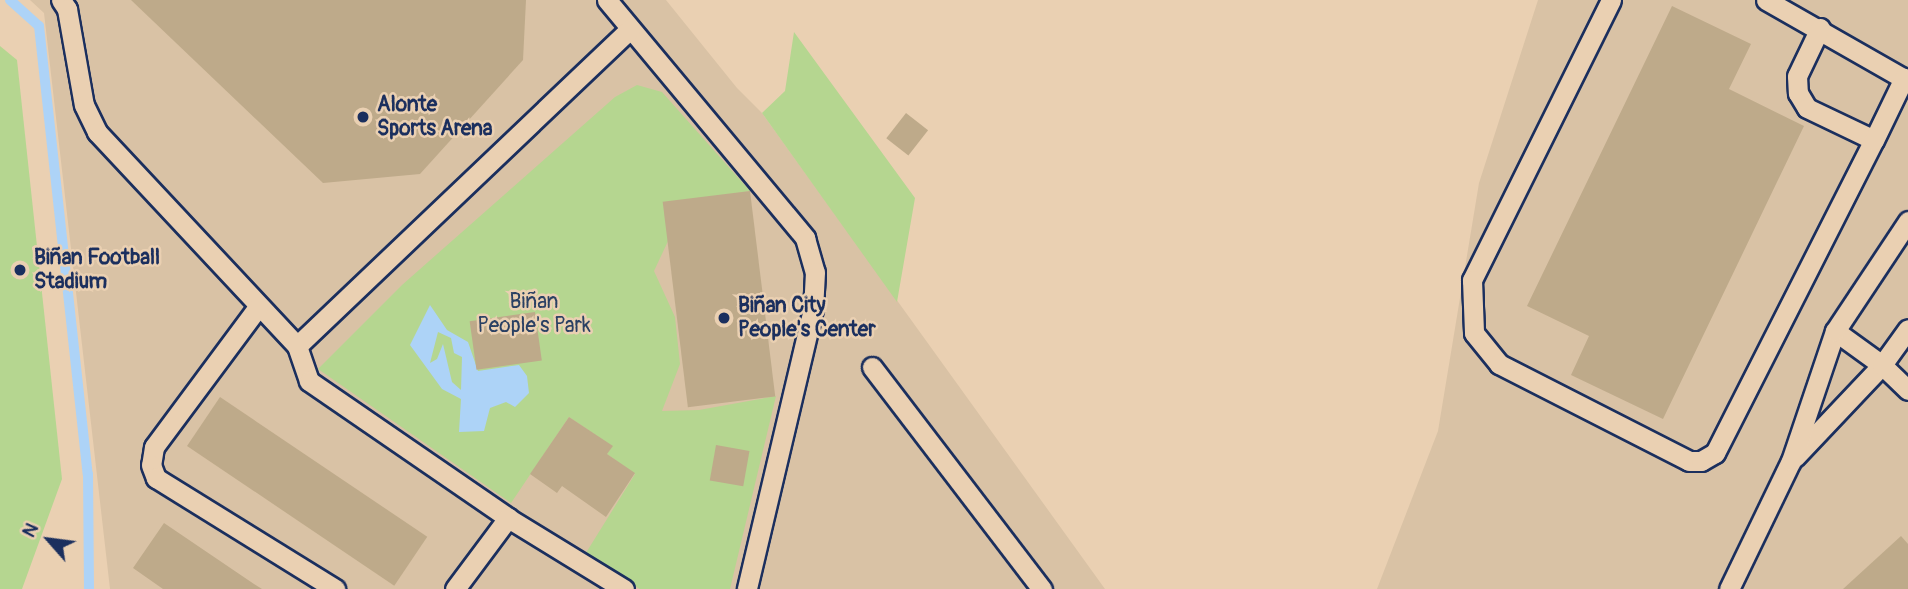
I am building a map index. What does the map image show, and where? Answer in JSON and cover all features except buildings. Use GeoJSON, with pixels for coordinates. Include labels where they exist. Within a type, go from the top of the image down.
{"type":"FeatureCollection","features":[{"type":"Feature","properties":{"kind":"lane"},"geometry":{"type":"LineString","coordinates":[[61,0],[67,9],[84,105],[97,132],[297,346],[309,382],[508,518],[624,589]]}},
{"type":"Feature","properties":{"kind":"lane"},"geometry":{"type":"LineString","coordinates":[[607,0],[804,238],[815,272],[813,309],[747,589]]}},
{"type":"Feature","properties":{"kind":"lane"},"geometry":{"type":"LineString","coordinates":[[1611,0],[1472,280],[1474,333],[1499,364],[1689,461],[1701,461],[1715,453],[1906,80],[1766,0]]}},
{"type":"Feature","properties":{"kind":"lane"},"geometry":{"type":"LineString","coordinates":[[1819,28],[1797,76],[1798,93],[1807,108],[1874,140]]}},
{"type":"Feature","properties":{"kind":"lane"},"geometry":{"type":"LineString","coordinates":[[297,346],[630,29]]}},
{"type":"Feature","properties":{"kind":"lane"},"geometry":{"type":"LineString","coordinates":[[1729,589],[1791,461],[1835,331],[1908,220]]}},
{"type":"Feature","properties":{"kind":"lane"},"geometry":{"type":"LineString","coordinates":[[258,307],[154,447],[151,465],[156,478],[335,589]]}},
{"type":"Feature","properties":{"kind":"lane"},"geometry":{"type":"LineString","coordinates":[[1791,461],[1882,365],[1908,330]]}},
{"type":"Feature","properties":{"kind":"lane"},"geometry":{"type":"LineString","coordinates":[[1835,331],[1882,365],[1908,390]]}},
{"type":"Feature","properties":{"kind":"lane"},"geometry":{"type":"LineString","coordinates":[[872,368],[1042,589]]}},
{"type":"Feature","properties":{"kind":"lane"},"geometry":{"type":"LineString","coordinates":[[454,589],[508,518]]}},
{"type":"Feature","properties":{"kind":"shaded area"},"geometry":{"type":"Polygon","coordinates":[[[30,0],[666,0],[737,88],[762,113],[1105,589],[110,589],[44,13],[30,0]]]}},
{"type":"Feature","properties":{"kind":"shaded area"},"geometry":{"type":"Polygon","coordinates":[[[1538,0],[1908,0],[1908,589],[1377,589],[1438,431],[1479,183],[1538,0]]]}},
{"type":"Feature","properties":{"kind":"green space"},"geometry":{"type":"Polygon","coordinates":[[[794,32],[915,198],[897,302],[762,113],[785,91],[794,32]]]}},
{"type":"Feature","properties":{"kind":"green space","name":"Biñan Football Stadium"},"geometry":{"type":"Polygon","coordinates":[[[0,46],[17,60],[62,479],[22,589],[0,589],[0,46]]]}},
{"type":"Feature","properties":{"kind":"green space","name":"Biñan People's Park"},"geometry":{"type":"Polygon","coordinates":[[[637,85],[662,92],[750,191],[664,206],[669,239],[654,271],[675,317],[680,364],[662,411],[699,410],[776,396],[730,589],[640,589],[584,556],[635,474],[607,454],[612,446],[569,417],[511,503],[318,369],[402,285],[615,97],[637,85]]]}},
{"type":"Feature","properties":{"kind":"water"},"geometry":{"type":"Polygon","coordinates":[[[430,305],[447,330],[468,342],[478,371],[519,365],[527,376],[529,393],[515,407],[506,402],[490,408],[484,431],[459,432],[461,399],[442,389],[410,345],[430,305]],[[438,332],[430,363],[437,359],[443,344],[452,382],[461,390],[462,357],[454,353],[451,338],[438,332]]]}},
{"type":"Feature","properties":{"kind":"waterway"},"geometry":{"type":"LineString","coordinates":[[10,0],[39,26],[88,474],[89,589]]}},
{"type":"Feature","properties":{"kind":"place","name":"Alonte Sports Arena"},"geometry":{"type":"Point","coordinates":[363,117]}},
{"type":"Feature","properties":{"kind":"place","name":"Biñan Football Stadium"},"geometry":{"type":"Point","coordinates":[20,270]}},
{"type":"Feature","properties":{"kind":"place","name":"Biñan City People's Center"},"geometry":{"type":"Point","coordinates":[724,318]}}]}
